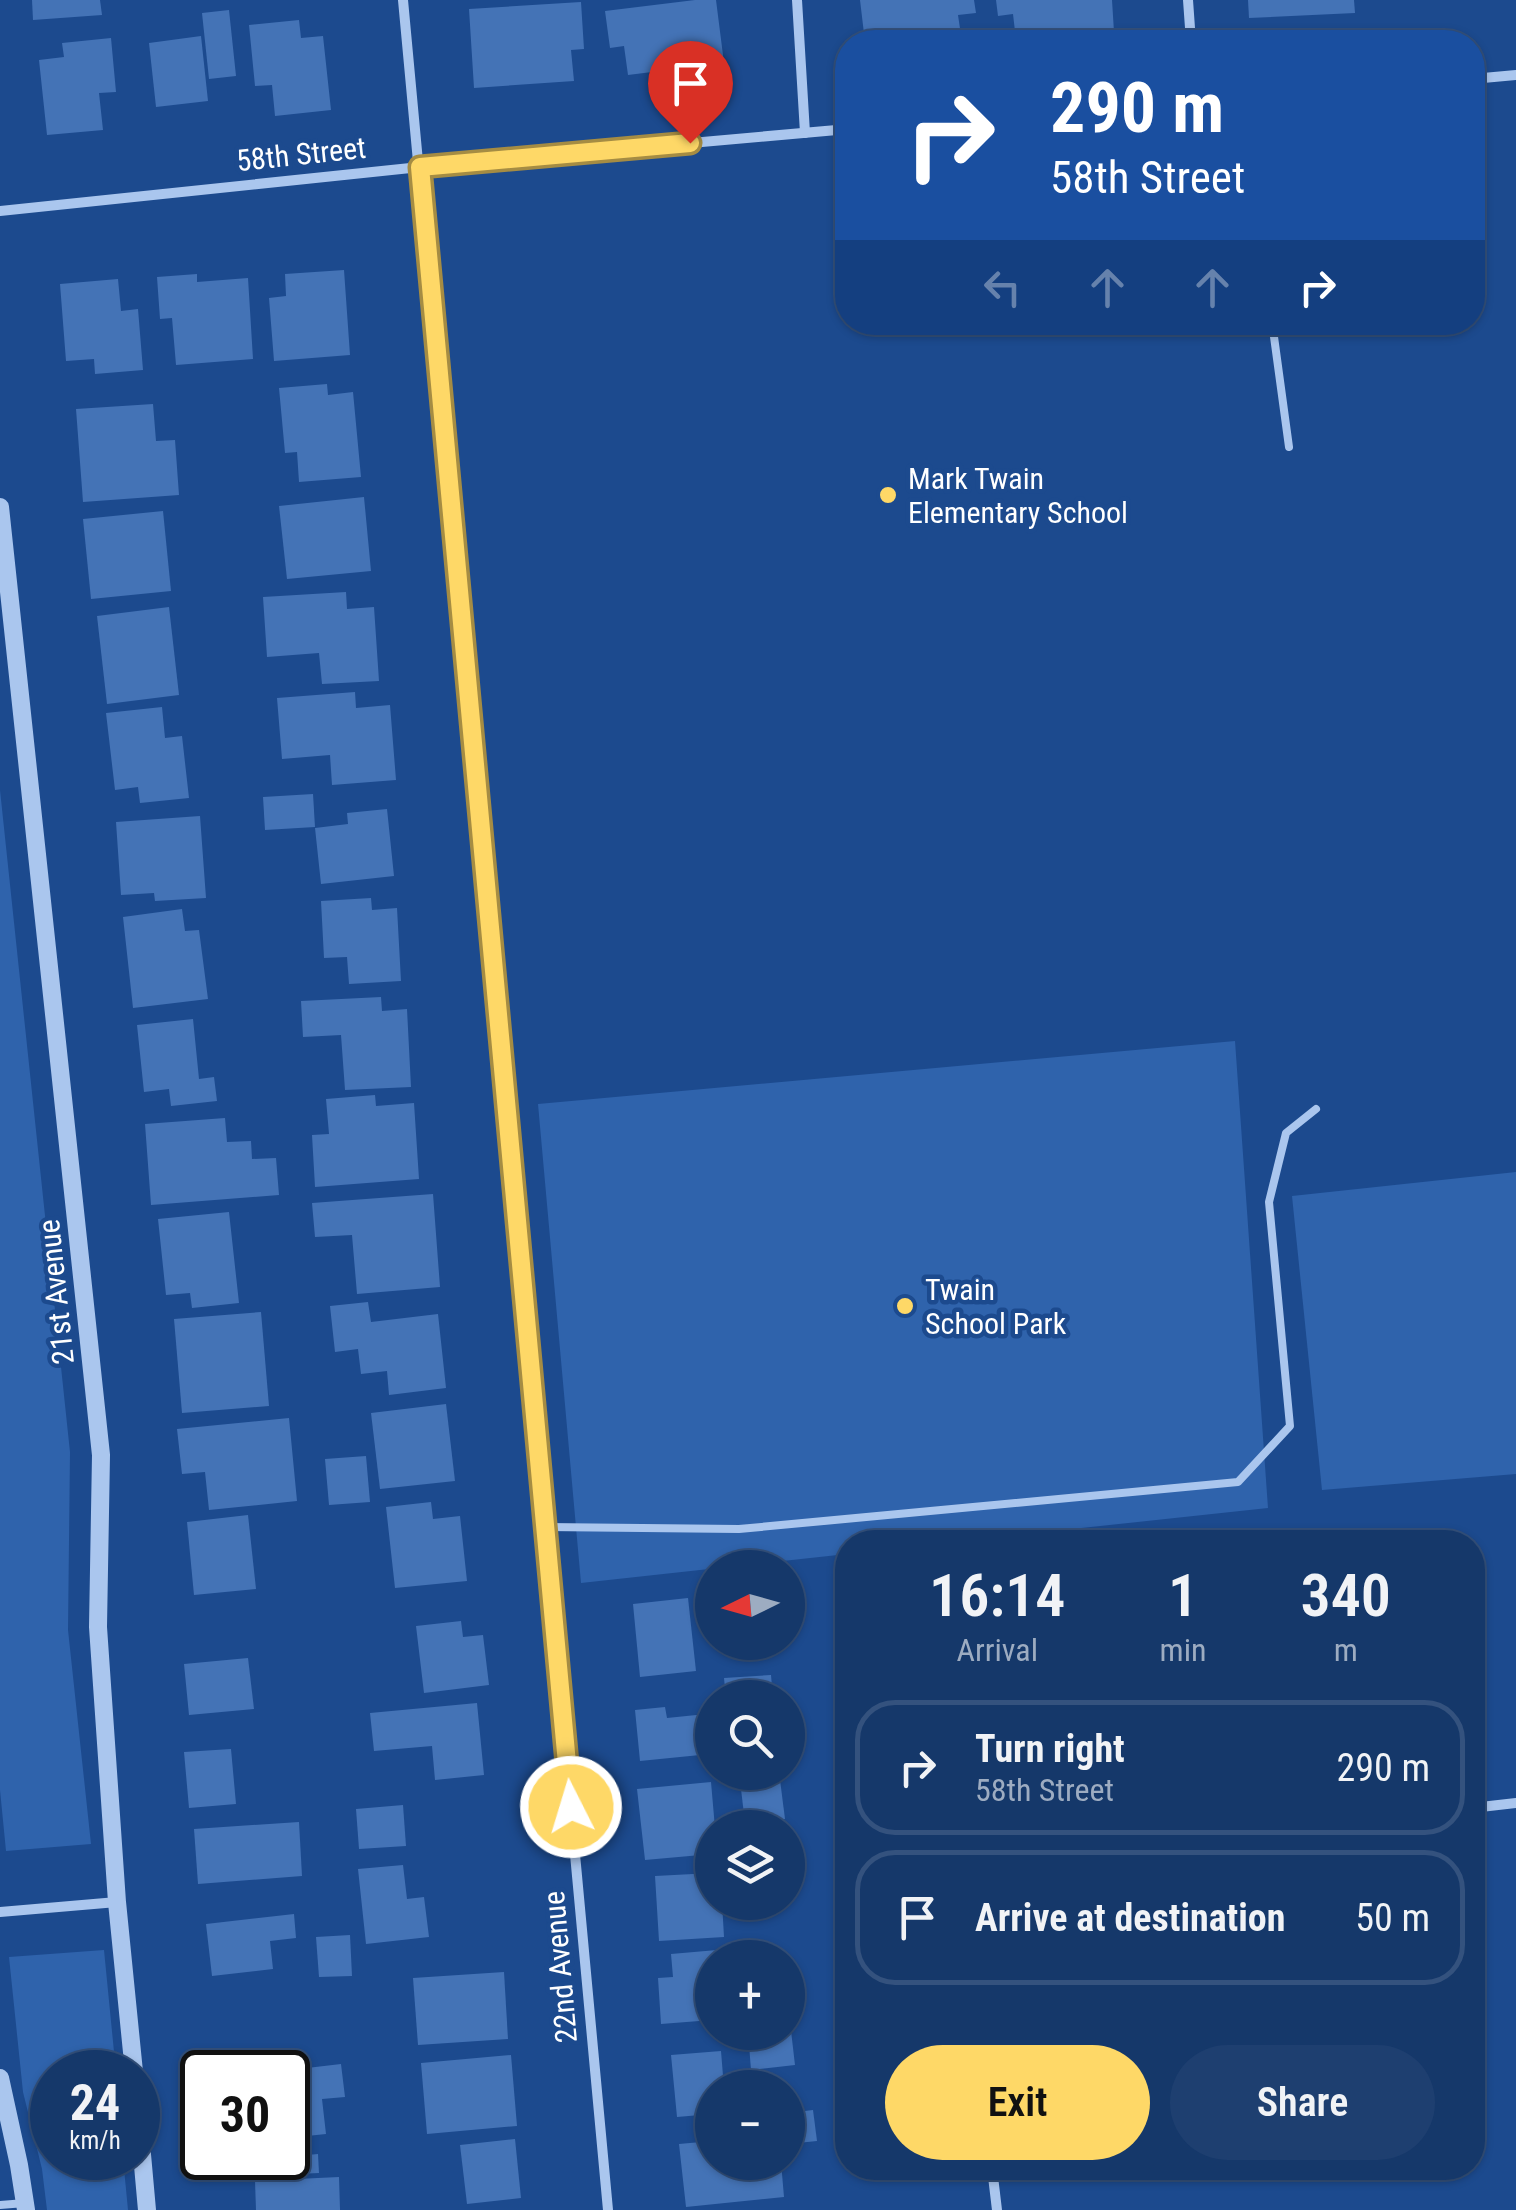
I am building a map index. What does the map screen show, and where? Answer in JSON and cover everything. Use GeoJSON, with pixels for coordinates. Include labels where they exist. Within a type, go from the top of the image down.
{"type":"FeatureCollection","features":[{"type":"Feature","properties":{"kind":"street","name":"22nd Avenue"},"geometry":{"type":"LineString","coordinates":[[404,0],[608,2210]]}},
{"type":"Feature","properties":{"kind":"street"},"geometry":{"type":"LineString","coordinates":[[798,0],[806,132]]}},
{"type":"Feature","properties":{"kind":"street"},"geometry":{"type":"LineString","coordinates":[[1188,0],[1190,30]]}},
{"type":"Feature","properties":{"kind":"street"},"geometry":{"type":"LineString","coordinates":[[1485,77],[1516,75]]}},
{"type":"Feature","properties":{"kind":"street","name":"58th Street"},"geometry":{"type":"LineString","coordinates":[[0,212],[420,167],[835,130]]}},
{"type":"Feature","properties":{"kind":"street","name":"21st Avenue"},"geometry":{"type":"LineString","coordinates":[[0,508],[101,1455],[98,1627],[132,2050]]}},
{"type":"Feature","properties":{"kind":"street"},"geometry":{"type":"LineString","coordinates":[[1485,1807],[1516,1803]]}},
{"type":"Feature","properties":{"kind":"street"},"geometry":{"type":"LineString","coordinates":[[0,1912],[118,1902]]}},
{"type":"Feature","properties":{"kind":"street"},"geometry":{"type":"LineString","coordinates":[[0,2078],[26,2206]]}},
{"type":"Feature","properties":{"kind":"street"},"geometry":{"type":"LineString","coordinates":[[144,2180],[147,2210]]}},
{"type":"Feature","properties":{"kind":"street"},"geometry":{"type":"LineString","coordinates":[[993,2180],[997,2210]]}},
{"type":"Feature","properties":{"kind":"lane"},"geometry":{"type":"LineString","coordinates":[[1274,335],[1289,447]]}},
{"type":"Feature","properties":{"kind":"lane"},"geometry":{"type":"LineString","coordinates":[[545,1527],[739,1529],[1238,1482],[1290,1426],[1269,1202],[1286,1133],[1316,1109]]}},
{"type":"Feature","properties":{"kind":"lane"},"geometry":{"type":"LineString","coordinates":[[0,2205],[26,2206]]}},
{"type":"Feature","properties":{"kind":"shaded area"},"geometry":{"type":"Polygon","coordinates":[[[0,790],[70,1452],[68,1630],[91,1844],[6,1851],[0,1790],[0,790]]]}},
{"type":"Feature","properties":{"kind":"shaded area","name":"Twain School Park"},"geometry":{"type":"Polygon","coordinates":[[[1235,1041],[1268,1508],[1063,1530],[835,1530],[835,1555],[805,1559],[805,1550],[695,1550],[695,1571],[581,1583],[538,1104],[1235,1041]]]}},
{"type":"Feature","properties":{"kind":"shaded area"},"geometry":{"type":"Polygon","coordinates":[[[1516,1172],[1516,1474],[1322,1490],[1292,1196],[1516,1172]]]}},
{"type":"Feature","properties":{"kind":"shaded area"},"geometry":{"type":"Polygon","coordinates":[[[104,1950],[114,2050],[30,2050],[30,2120],[23,2092],[9,1957],[104,1950]]]}},
{"type":"Feature","properties":{"kind":"shaded area"},"geometry":{"type":"Polygon","coordinates":[[[43,2180],[125,2180],[128,2210],[47,2210],[43,2180]]]}},
{"type":"Feature","properties":{"kind":"building"},"geometry":{"type":"Polygon","coordinates":[[[32,0],[100,0],[102,15],[33,20],[32,0]]]}},
{"type":"Feature","properties":{"kind":"building"},"geometry":{"type":"Polygon","coordinates":[[[716,0],[724,63],[628,75],[624,46],[610,48],[605,11],[716,0]]]}},
{"type":"Feature","properties":{"kind":"building"},"geometry":{"type":"Polygon","coordinates":[[[860,0],[974,0],[976,13],[958,15],[960,30],[864,30],[860,0]]]}},
{"type":"Feature","properties":{"kind":"building"},"geometry":{"type":"Polygon","coordinates":[[[996,0],[1112,0],[1114,30],[1015,30],[1013,14],[998,16],[996,0]]]}},
{"type":"Feature","properties":{"kind":"building"},"geometry":{"type":"Polygon","coordinates":[[[1248,0],[1354,0],[1355,13],[1249,18],[1248,0]]]}},
{"type":"Feature","properties":{"kind":"building"},"geometry":{"type":"Polygon","coordinates":[[[581,2],[584,49],[571,50],[574,81],[474,88],[469,9],[581,2]]]}},
{"type":"Feature","properties":{"kind":"building"},"geometry":{"type":"Polygon","coordinates":[[[229,10],[236,76],[209,79],[202,13],[229,10]]]}},
{"type":"Feature","properties":{"kind":"building"},"geometry":{"type":"Polygon","coordinates":[[[299,20],[301,38],[323,36],[331,110],[275,116],[272,85],[255,86],[249,25],[299,20]]]}},
{"type":"Feature","properties":{"kind":"building"},"geometry":{"type":"Polygon","coordinates":[[[201,36],[208,101],[156,107],[149,43],[201,36]]]}},
{"type":"Feature","properties":{"kind":"building"},"geometry":{"type":"Polygon","coordinates":[[[111,38],[116,92],[99,93],[103,130],[47,135],[39,60],[64,57],[62,43],[111,38]]]}},
{"type":"Feature","properties":{"kind":"building"},"geometry":{"type":"Polygon","coordinates":[[[344,270],[350,355],[274,361],[269,298],[286,296],[285,274],[344,270]]]}},
{"type":"Feature","properties":{"kind":"building"},"geometry":{"type":"Polygon","coordinates":[[[197,274],[197,282],[248,278],[253,359],[176,365],[172,318],[160,319],[157,277],[197,274]]]}},
{"type":"Feature","properties":{"kind":"building"},"geometry":{"type":"Polygon","coordinates":[[[118,279],[121,311],[138,309],[143,370],[95,374],[94,359],[66,361],[60,284],[118,279]]]}},
{"type":"Feature","properties":{"kind":"building"},"geometry":{"type":"Polygon","coordinates":[[[327,384],[328,395],[353,392],[361,477],[299,482],[297,452],[285,453],[279,388],[327,384]]]}},
{"type":"Feature","properties":{"kind":"building"},"geometry":{"type":"Polygon","coordinates":[[[153,404],[156,441],[175,440],[179,495],[83,502],[76,409],[153,404]]]}},
{"type":"Feature","properties":{"kind":"building"},"geometry":{"type":"Polygon","coordinates":[[[364,497],[371,571],[287,579],[279,506],[364,497]]]}},
{"type":"Feature","properties":{"kind":"building"},"geometry":{"type":"Polygon","coordinates":[[[163,511],[171,591],[91,599],[83,519],[163,511]]]}},
{"type":"Feature","properties":{"kind":"building"},"geometry":{"type":"Polygon","coordinates":[[[346,592],[347,609],[374,607],[379,681],[322,684],[319,653],[267,657],[263,597],[346,592]]]}},
{"type":"Feature","properties":{"kind":"building"},"geometry":{"type":"Polygon","coordinates":[[[169,607],[179,695],[107,704],[97,616],[169,607]]]}},
{"type":"Feature","properties":{"kind":"building"},"geometry":{"type":"Polygon","coordinates":[[[355,692],[356,708],[390,705],[396,780],[332,785],[330,755],[282,759],[277,698],[355,692]]]}},
{"type":"Feature","properties":{"kind":"building"},"geometry":{"type":"Polygon","coordinates":[[[162,707],[165,738],[182,736],[189,798],[140,803],[138,787],[115,790],[106,713],[162,707]]]}},
{"type":"Feature","properties":{"kind":"building"},"geometry":{"type":"Polygon","coordinates":[[[313,794],[315,827],[265,830],[263,797],[313,794]]]}},
{"type":"Feature","properties":{"kind":"building"},"geometry":{"type":"Polygon","coordinates":[[[387,809],[394,876],[321,884],[315,828],[348,824],[347,813],[387,809]]]}},
{"type":"Feature","properties":{"kind":"building"},"geometry":{"type":"Polygon","coordinates":[[[200,816],[206,898],[155,901],[154,893],[121,895],[116,822],[200,816]]]}},
{"type":"Feature","properties":{"kind":"building"},"geometry":{"type":"Polygon","coordinates":[[[371,898],[372,910],[397,908],[401,981],[349,984],[347,957],[324,958],[321,901],[371,898]]]}},
{"type":"Feature","properties":{"kind":"building"},"geometry":{"type":"Polygon","coordinates":[[[182,909],[185,931],[199,930],[208,999],[133,1008],[123,917],[182,909]]]}},
{"type":"Feature","properties":{"kind":"building"},"geometry":{"type":"Polygon","coordinates":[[[381,997],[382,1011],[407,1009],[411,1087],[345,1090],[341,1035],[303,1037],[301,1001],[381,997]]]}},
{"type":"Feature","properties":{"kind":"building"},"geometry":{"type":"Polygon","coordinates":[[[193,1019],[199,1079],[214,1077],[217,1101],[171,1106],[169,1089],[144,1092],[137,1025],[193,1019]]]}},
{"type":"Feature","properties":{"kind":"building"},"geometry":{"type":"Polygon","coordinates":[[[375,1095],[376,1106],[414,1103],[419,1179],[315,1187],[312,1135],[329,1134],[326,1099],[375,1095]]]}},
{"type":"Feature","properties":{"kind":"building"},"geometry":{"type":"Polygon","coordinates":[[[225,1118],[227,1142],[251,1141],[252,1159],[276,1158],[279,1195],[151,1205],[145,1124],[225,1118]]]}},
{"type":"Feature","properties":{"kind":"building"},"geometry":{"type":"Polygon","coordinates":[[[433,1194],[440,1287],[357,1294],[352,1235],[315,1237],[312,1203],[433,1194]]]}},
{"type":"Feature","properties":{"kind":"building"},"geometry":{"type":"Polygon","coordinates":[[[229,1212],[239,1303],[192,1308],[190,1293],[166,1295],[158,1219],[229,1212]]]}},
{"type":"Feature","properties":{"kind":"building"},"geometry":{"type":"Polygon","coordinates":[[[368,1302],[371,1322],[438,1314],[446,1388],[389,1395],[387,1371],[361,1374],[358,1349],[335,1352],[330,1306],[368,1302]]]}},
{"type":"Feature","properties":{"kind":"building"},"geometry":{"type":"Polygon","coordinates":[[[261,1312],[269,1406],[182,1413],[174,1319],[261,1312]]]}},
{"type":"Feature","properties":{"kind":"building"},"geometry":{"type":"Polygon","coordinates":[[[446,1404],[455,1481],[380,1489],[371,1413],[446,1404]]]}},
{"type":"Feature","properties":{"kind":"building"},"geometry":{"type":"Polygon","coordinates":[[[289,1418],[297,1501],[209,1510],[205,1472],[182,1474],[177,1429],[289,1418]]]}},
{"type":"Feature","properties":{"kind":"building"},"geometry":{"type":"Polygon","coordinates":[[[366,1456],[370,1502],[329,1505],[325,1459],[366,1456]]]}},
{"type":"Feature","properties":{"kind":"building"},"geometry":{"type":"Polygon","coordinates":[[[431,1502],[433,1519],[460,1516],[467,1581],[395,1588],[386,1507],[431,1502]]]}},
{"type":"Feature","properties":{"kind":"building"},"geometry":{"type":"Polygon","coordinates":[[[248,1515],[256,1589],[194,1595],[187,1522],[248,1515]]]}},
{"type":"Feature","properties":{"kind":"building"},"geometry":{"type":"Polygon","coordinates":[[[688,1598],[696,1671],[640,1677],[633,1604],[688,1598]]]}},
{"type":"Feature","properties":{"kind":"building"},"geometry":{"type":"Polygon","coordinates":[[[461,1621],[463,1637],[483,1635],[489,1685],[424,1693],[416,1626],[461,1621]]]}},
{"type":"Feature","properties":{"kind":"building"},"geometry":{"type":"Polygon","coordinates":[[[248,1658],[254,1709],[189,1715],[184,1664],[248,1658]]]}},
{"type":"Feature","properties":{"kind":"building"},"geometry":{"type":"Polygon","coordinates":[[[771,1675],[771,1680],[724,1680],[771,1675]]]}},
{"type":"Feature","properties":{"kind":"building"},"geometry":{"type":"Polygon","coordinates":[[[477,1703],[484,1775],[435,1780],[432,1746],[374,1751],[370,1713],[477,1703]]]}},
{"type":"Feature","properties":{"kind":"building"},"geometry":{"type":"Polygon","coordinates":[[[665,1707],[667,1718],[695,1715],[695,1756],[640,1761],[635,1710],[665,1707]]]}},
{"type":"Feature","properties":{"kind":"building"},"geometry":{"type":"Polygon","coordinates":[[[231,1749],[236,1804],[189,1808],[184,1752],[231,1749]]]}},
{"type":"Feature","properties":{"kind":"building"},"geometry":{"type":"Polygon","coordinates":[[[695,1784],[695,1790],[712,1790],[713,1810],[695,1810],[695,1856],[645,1860],[637,1789],[695,1784]]]}},
{"type":"Feature","properties":{"kind":"building"},"geometry":{"type":"Polygon","coordinates":[[[741,1790],[781,1790],[784,1810],[743,1810],[741,1790]]]}},
{"type":"Feature","properties":{"kind":"building"},"geometry":{"type":"Polygon","coordinates":[[[403,1805],[406,1846],[359,1849],[356,1809],[403,1805]]]}},
{"type":"Feature","properties":{"kind":"building"},"geometry":{"type":"Polygon","coordinates":[[[299,1822],[302,1876],[198,1884],[194,1829],[299,1822]]]}},
{"type":"Feature","properties":{"kind":"building"},"geometry":{"type":"Polygon","coordinates":[[[403,1865],[407,1899],[424,1897],[429,1937],[366,1944],[358,1869],[403,1865]]]}},
{"type":"Feature","properties":{"kind":"building"},"geometry":{"type":"Polygon","coordinates":[[[695,1874],[695,1920],[723,1920],[724,1937],[659,1941],[655,1876],[695,1874]]]}},
{"type":"Feature","properties":{"kind":"building"},"geometry":{"type":"Polygon","coordinates":[[[294,1914],[296,1938],[270,1941],[273,1969],[212,1976],[206,1924],[294,1914]]]}},
{"type":"Feature","properties":{"kind":"building"},"geometry":{"type":"Polygon","coordinates":[[[350,1935],[352,1976],[319,1977],[316,1937],[350,1935]]]}},
{"type":"Feature","properties":{"kind":"building"},"geometry":{"type":"Polygon","coordinates":[[[695,1952],[695,2021],[661,2024],[658,1978],[673,1977],[671,1954],[695,1952]]]}},
{"type":"Feature","properties":{"kind":"building"},"geometry":{"type":"Polygon","coordinates":[[[504,1972],[508,2039],[418,2045],[413,1978],[504,1972]]]}},
{"type":"Feature","properties":{"kind":"building"},"geometry":{"type":"Polygon","coordinates":[[[749,2050],[793,2050],[795,2065],[751,2070],[749,2050]]]}},
{"type":"Feature","properties":{"kind":"building"},"geometry":{"type":"Polygon","coordinates":[[[721,2051],[723,2070],[695,2070],[695,2115],[677,2117],[671,2055],[721,2051]]]}},
{"type":"Feature","properties":{"kind":"building"},"geometry":{"type":"Polygon","coordinates":[[[511,2055],[517,2126],[427,2134],[421,2063],[511,2055]]]}},
{"type":"Feature","properties":{"kind":"building"},"geometry":{"type":"Polygon","coordinates":[[[341,2064],[345,2097],[322,2099],[326,2134],[310,2136],[310,2068],[341,2064]]]}},
{"type":"Feature","properties":{"kind":"building"},"geometry":{"type":"Polygon","coordinates":[[[813,2110],[817,2141],[805,2142],[805,2111],[813,2110]]]}},
{"type":"Feature","properties":{"kind":"building"},"geometry":{"type":"Polygon","coordinates":[[[515,2139],[521,2198],[467,2204],[460,2145],[515,2139]]]}},
{"type":"Feature","properties":{"kind":"building"},"geometry":{"type":"Polygon","coordinates":[[[695,2143],[695,2180],[783,2180],[784,2197],[686,2207],[679,2144],[695,2143]]]}},
{"type":"Feature","properties":{"kind":"building"},"geometry":{"type":"Polygon","coordinates":[[[318,2154],[319,2173],[310,2173],[310,2155],[318,2154]]]}},
{"type":"Feature","properties":{"kind":"building"},"geometry":{"type":"Polygon","coordinates":[[[339,2177],[340,2210],[256,2210],[255,2181],[339,2177]]]}},
{"type":"Feature","properties":{"kind":"place","name":"Mark Twain Elementary School"},"geometry":{"type":"Point","coordinates":[888,495]}},
{"type":"Feature","properties":{"kind":"place","name":"Twain School Park"},"geometry":{"type":"Point","coordinates":[905,1306]}},
{"type":"Feature","properties":{"kind":"route"},"geometry":{"type":"LineString","coordinates":[[571,1807],[420,167],[690,143]]}}]}
